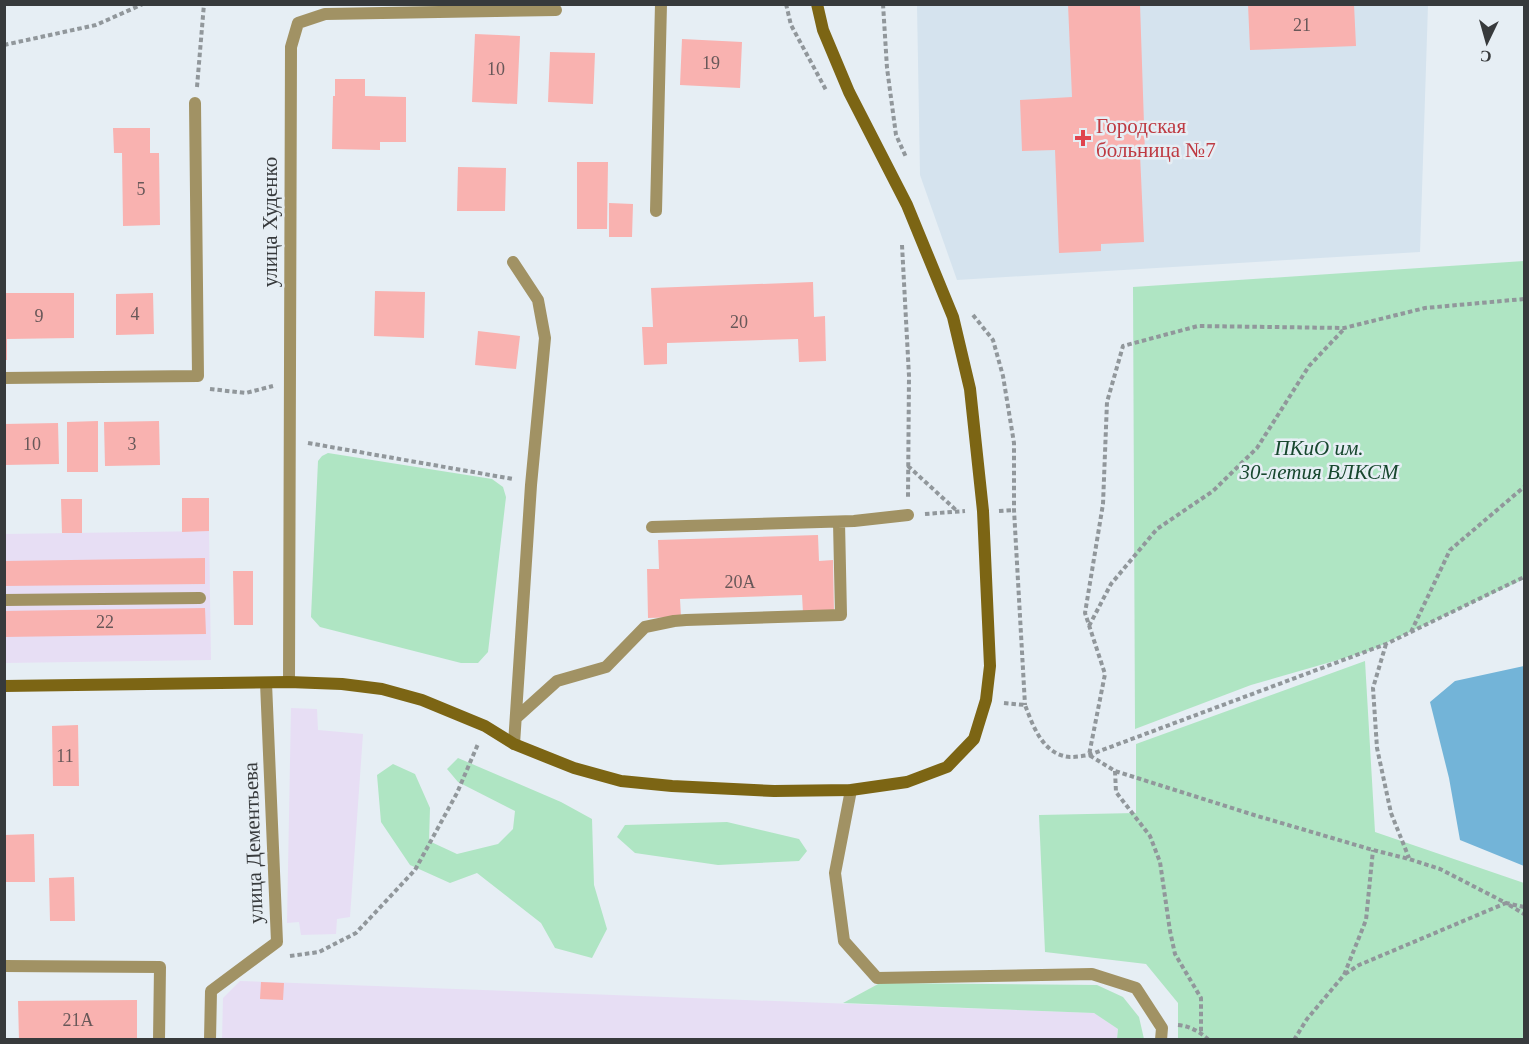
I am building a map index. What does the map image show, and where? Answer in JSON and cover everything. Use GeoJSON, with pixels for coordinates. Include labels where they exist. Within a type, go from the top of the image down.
{"type":"FeatureCollection","features":[{"type":"Feature","properties":{"kind":"main road"},"geometry":{"type":"LineString","coordinates":[[4,686],[289,682],[342,684],[382,689],[422,700],[485,726],[514,744],[574,768],[621,781],[672,786],[774,791],[851,790],[907,782],[947,767],[974,739],[986,700],[990,666],[983,511],[970,389],[953,317],[907,205],[849,92],[824,30],[817,4]]}},
{"type":"Feature","properties":{"kind":"street"},"geometry":{"type":"LineString","coordinates":[[656,212],[661,4]]}},
{"type":"Feature","properties":{"kind":"street","name":"улица Худенко"},"geometry":{"type":"LineString","coordinates":[[289,682],[291,47],[298,23],[325,14],[556,10]]}},
{"type":"Feature","properties":{"kind":"street"},"geometry":{"type":"LineString","coordinates":[[4,378],[198,376],[195,103]]}},
{"type":"Feature","properties":{"kind":"street"},"geometry":{"type":"LineString","coordinates":[[513,262],[538,300],[544,338],[531,485],[514,744]]}},
{"type":"Feature","properties":{"kind":"street"},"geometry":{"type":"LineString","coordinates":[[652,527],[839,522],[908,515]]}},
{"type":"Feature","properties":{"kind":"street"},"geometry":{"type":"LineString","coordinates":[[516,717],[557,681],[606,667],[645,627],[686,620],[841,615],[839,522]]}},
{"type":"Feature","properties":{"kind":"street"},"geometry":{"type":"LineString","coordinates":[[4,600],[200,597]]}},
{"type":"Feature","properties":{"kind":"street","name":"улица Дементьева"},"geometry":{"type":"LineString","coordinates":[[210,1040],[211,991],[277,942],[266,683]]}},
{"type":"Feature","properties":{"kind":"street"},"geometry":{"type":"LineString","coordinates":[[851,790],[836,873],[844,941],[878,978],[1092,974],[1136,988],[1162,1028],[1161,1040]]}},
{"type":"Feature","properties":{"kind":"street"},"geometry":{"type":"LineString","coordinates":[[4,966],[160,968],[159,1040]]}},
{"type":"Feature","properties":{"kind":"path"},"geometry":{"type":"LineString","coordinates":[[4,45],[96,25],[143,4]]}},
{"type":"Feature","properties":{"kind":"path"},"geometry":{"type":"LineString","coordinates":[[195,103],[204,4]]}},
{"type":"Feature","properties":{"kind":"path"},"geometry":{"type":"LineString","coordinates":[[786,4],[791,25],[829,96]]}},
{"type":"Feature","properties":{"kind":"path"},"geometry":{"type":"LineString","coordinates":[[902,243],[909,376],[908,515],[1014,510]]}},
{"type":"Feature","properties":{"kind":"path"},"geometry":{"type":"LineString","coordinates":[[1089,755],[1105,674],[1085,613],[1103,504],[1107,402],[1123,346],[1198,326],[1344,328],[1425,308],[1524,298]]}},
{"type":"Feature","properties":{"kind":"path"},"geometry":{"type":"LineString","coordinates":[[1089,626],[1111,584],[1157,529],[1213,491],[1257,448],[1309,366],[1344,328]]}},
{"type":"Feature","properties":{"kind":"path"},"geometry":{"type":"LineString","coordinates":[[198,376],[211,389],[246,393],[281,384],[289,377]]}},
{"type":"Feature","properties":{"kind":"path"},"geometry":{"type":"LineString","coordinates":[[289,440],[509,477],[531,485]]}},
{"type":"Feature","properties":{"kind":"path"},"geometry":{"type":"LineString","coordinates":[[908,466],[957,511]]}},
{"type":"Feature","properties":{"kind":"path"},"geometry":{"type":"LineString","coordinates":[[1411,632],[1450,550],[1524,487]]}},
{"type":"Feature","properties":{"kind":"path"},"geometry":{"type":"LineString","coordinates":[[986,700],[1024,705],[1036,733],[1052,752],[1068,757],[1089,755],[1386,644],[1524,577]]}},
{"type":"Feature","properties":{"kind":"path"},"geometry":{"type":"LineString","coordinates":[[1386,644],[1373,688],[1377,748],[1391,813],[1409,859]]}},
{"type":"Feature","properties":{"kind":"path"},"geometry":{"type":"LineString","coordinates":[[285,956],[319,952],[356,933],[415,870],[457,793],[485,726]]}},
{"type":"Feature","properties":{"kind":"path"},"geometry":{"type":"LineString","coordinates":[[1089,755],[1115,771],[1254,815],[1440,869],[1524,914]]}},
{"type":"Feature","properties":{"kind":"path"},"geometry":{"type":"LineString","coordinates":[[1115,771],[1116,792],[1150,836],[1160,862],[1175,954],[1201,998],[1202,1033]]}},
{"type":"Feature","properties":{"kind":"path"},"geometry":{"type":"LineString","coordinates":[[1344,975],[1366,920],[1373,850]]}},
{"type":"Feature","properties":{"kind":"path"},"geometry":{"type":"LineString","coordinates":[[1294,1040],[1307,1019],[1344,975],[1359,965],[1506,903],[1524,907]]}},
{"type":"Feature","properties":{"kind":"path"},"geometry":{"type":"LineString","coordinates":[[1158,1022],[1184,1026],[1202,1033],[1209,1040]]}},
{"type":"Feature","properties":{"kind":"shaded area"},"geometry":{"type":"Polygon","coordinates":[[[917,5],[1428,5],[1420,252],[957,280],[920,175],[917,5]]]}},
{"type":"Feature","properties":{"kind":"shaded area"},"geometry":{"type":"Polygon","coordinates":[[[209,531],[211,660],[5,663],[4,534],[209,531]]]}},
{"type":"Feature","properties":{"kind":"shaded area"},"geometry":{"type":"Polygon","coordinates":[[[291,708],[317,709],[318,730],[363,734],[350,917],[337,919],[336,934],[301,935],[299,922],[287,923],[291,708]]]}},
{"type":"Feature","properties":{"kind":"shaded area"},"geometry":{"type":"Polygon","coordinates":[[[240,981],[1094,1013],[1118,1029],[1117,1040],[222,1040],[223,998],[240,981]]]}},
{"type":"Feature","properties":{"kind":"green space","name":"ПКиО им. 30-летия ВЛКСМ"},"geometry":{"type":"Polygon","coordinates":[[[1524,261],[1524,579],[1369,651],[1251,685],[1135,729],[1133,287],[1524,261]]]}},
{"type":"Feature","properties":{"kind":"green space"},"geometry":{"type":"Polygon","coordinates":[[[328,453],[492,479],[503,487],[506,497],[488,652],[478,663],[461,663],[320,627],[311,617],[318,461],[328,453]]]}},
{"type":"Feature","properties":{"kind":"green space"},"geometry":{"type":"Polygon","coordinates":[[[1365,661],[1375,832],[1524,883],[1524,1039],[1178,1039],[1178,1003],[1146,964],[1045,952],[1039,815],[1136,813],[1136,744],[1365,661]]]}},
{"type":"Feature","properties":{"kind":"green space"},"geometry":{"type":"Polygon","coordinates":[[[458,758],[561,802],[592,819],[594,885],[607,929],[592,958],[555,948],[541,923],[477,873],[450,883],[410,865],[381,822],[377,775],[393,764],[415,774],[430,808],[429,841],[457,854],[498,844],[513,829],[515,811],[458,782],[447,769],[458,758]]]}},
{"type":"Feature","properties":{"kind":"green space"},"geometry":{"type":"Polygon","coordinates":[[[727,822],[799,839],[807,851],[799,861],[718,865],[635,853],[617,837],[625,825],[727,822]]]}},
{"type":"Feature","properties":{"kind":"green space"},"geometry":{"type":"Polygon","coordinates":[[[880,983],[1097,985],[1123,997],[1139,1017],[1144,1039],[1117,1039],[1118,1029],[1094,1013],[843,1003],[880,983]]]}},
{"type":"Feature","properties":{"kind":"water"},"geometry":{"type":"Polygon","coordinates":[[[1524,666],[1524,866],[1460,840],[1449,778],[1430,702],[1455,681],[1524,666]]]}},
{"type":"Feature","properties":{"kind":"building","name":"Городская больница №7"},"geometry":{"type":"Polygon","coordinates":[[[1068,4],[1140,4],[1145,154],[1140,154],[1144,242],[1101,244],[1101,251],[1059,253],[1055,150],[1022,151],[1020,100],[1072,97],[1068,4]]]}},
{"type":"Feature","properties":{"kind":"building"},"geometry":{"type":"Polygon","coordinates":[[[1248,4],[1354,4],[1356,46],[1250,50],[1248,4]]]}},
{"type":"Feature","properties":{"kind":"building"},"geometry":{"type":"Polygon","coordinates":[[[475,34],[520,36],[517,104],[472,102],[475,34]]]}},
{"type":"Feature","properties":{"kind":"building"},"geometry":{"type":"Polygon","coordinates":[[[682,39],[742,42],[740,88],[680,85],[682,39]]]}},
{"type":"Feature","properties":{"kind":"building"},"geometry":{"type":"Polygon","coordinates":[[[550,52],[595,53],[593,104],[548,102],[550,52]]]}},
{"type":"Feature","properties":{"kind":"building"},"geometry":{"type":"Polygon","coordinates":[[[335,79],[365,79],[365,96],[406,97],[406,142],[380,142],[380,150],[332,149],[335,79]]]}},
{"type":"Feature","properties":{"kind":"building"},"geometry":{"type":"Polygon","coordinates":[[[113,128],[150,128],[150,153],[159,153],[160,225],[123,226],[122,153],[114,153],[113,128]]]}},
{"type":"Feature","properties":{"kind":"building"},"geometry":{"type":"Polygon","coordinates":[[[577,162],[608,162],[607,229],[577,229],[577,162]]]}},
{"type":"Feature","properties":{"kind":"building"},"geometry":{"type":"Polygon","coordinates":[[[458,167],[506,168],[505,211],[457,211],[458,167]]]}},
{"type":"Feature","properties":{"kind":"building"},"geometry":{"type":"Polygon","coordinates":[[[609,203],[633,204],[632,237],[609,237],[609,203]]]}},
{"type":"Feature","properties":{"kind":"building"},"geometry":{"type":"Polygon","coordinates":[[[813,282],[814,317],[825,316],[826,361],[799,362],[798,339],[667,343],[667,364],[644,365],[642,327],[653,327],[651,288],[813,282]]]}},
{"type":"Feature","properties":{"kind":"building"},"geometry":{"type":"Polygon","coordinates":[[[375,291],[425,292],[424,338],[374,336],[375,291]]]}},
{"type":"Feature","properties":{"kind":"building"},"geometry":{"type":"Polygon","coordinates":[[[4,293],[74,293],[74,338],[7,339],[7,360],[4,360],[4,293]]]}},
{"type":"Feature","properties":{"kind":"building"},"geometry":{"type":"Polygon","coordinates":[[[153,293],[154,334],[116,335],[116,294],[153,293]]]}},
{"type":"Feature","properties":{"kind":"building"},"geometry":{"type":"Polygon","coordinates":[[[478,331],[520,336],[516,369],[475,365],[478,331]]]}},
{"type":"Feature","properties":{"kind":"building"},"geometry":{"type":"Polygon","coordinates":[[[98,421],[98,472],[67,472],[67,422],[98,421]]]}},
{"type":"Feature","properties":{"kind":"building"},"geometry":{"type":"Polygon","coordinates":[[[159,421],[160,465],[105,466],[104,422],[159,421]]]}},
{"type":"Feature","properties":{"kind":"building"},"geometry":{"type":"Polygon","coordinates":[[[58,423],[59,464],[4,465],[4,424],[58,423]]]}},
{"type":"Feature","properties":{"kind":"building"},"geometry":{"type":"Polygon","coordinates":[[[182,498],[209,498],[209,531],[182,532],[182,498]]]}},
{"type":"Feature","properties":{"kind":"building"},"geometry":{"type":"Polygon","coordinates":[[[61,499],[82,499],[82,533],[62,533],[61,499]]]}},
{"type":"Feature","properties":{"kind":"building"},"geometry":{"type":"Polygon","coordinates":[[[818,535],[819,561],[833,560],[834,612],[803,613],[802,595],[680,599],[681,617],[648,618],[647,569],[659,569],[658,540],[818,535]]]}},
{"type":"Feature","properties":{"kind":"building"},"geometry":{"type":"Polygon","coordinates":[[[205,558],[205,584],[4,586],[4,561],[205,558]]]}},
{"type":"Feature","properties":{"kind":"building"},"geometry":{"type":"Polygon","coordinates":[[[233,571],[253,571],[253,625],[234,625],[233,571]]]}},
{"type":"Feature","properties":{"kind":"building"},"geometry":{"type":"Polygon","coordinates":[[[205,608],[206,634],[4,637],[4,611],[205,608]]]}},
{"type":"Feature","properties":{"kind":"building"},"geometry":{"type":"Polygon","coordinates":[[[78,725],[79,786],[53,786],[52,726],[78,725]]]}},
{"type":"Feature","properties":{"kind":"building"},"geometry":{"type":"Polygon","coordinates":[[[34,834],[35,882],[4,882],[4,835],[34,834]]]}},
{"type":"Feature","properties":{"kind":"building"},"geometry":{"type":"Polygon","coordinates":[[[74,877],[75,921],[50,921],[49,878],[74,877]]]}},
{"type":"Feature","properties":{"kind":"building"},"geometry":{"type":"Polygon","coordinates":[[[261,982],[284,983],[283,1000],[260,999],[261,982]]]}},
{"type":"Feature","properties":{"kind":"building"},"geometry":{"type":"Polygon","coordinates":[[[137,1000],[137,1040],[19,1040],[18,1001],[137,1000]]]}},
{"type":"Feature","properties":{"kind":"place","name":"Городская больница №7"},"geometry":{"type":"Point","coordinates":[1083,138]}}]}
